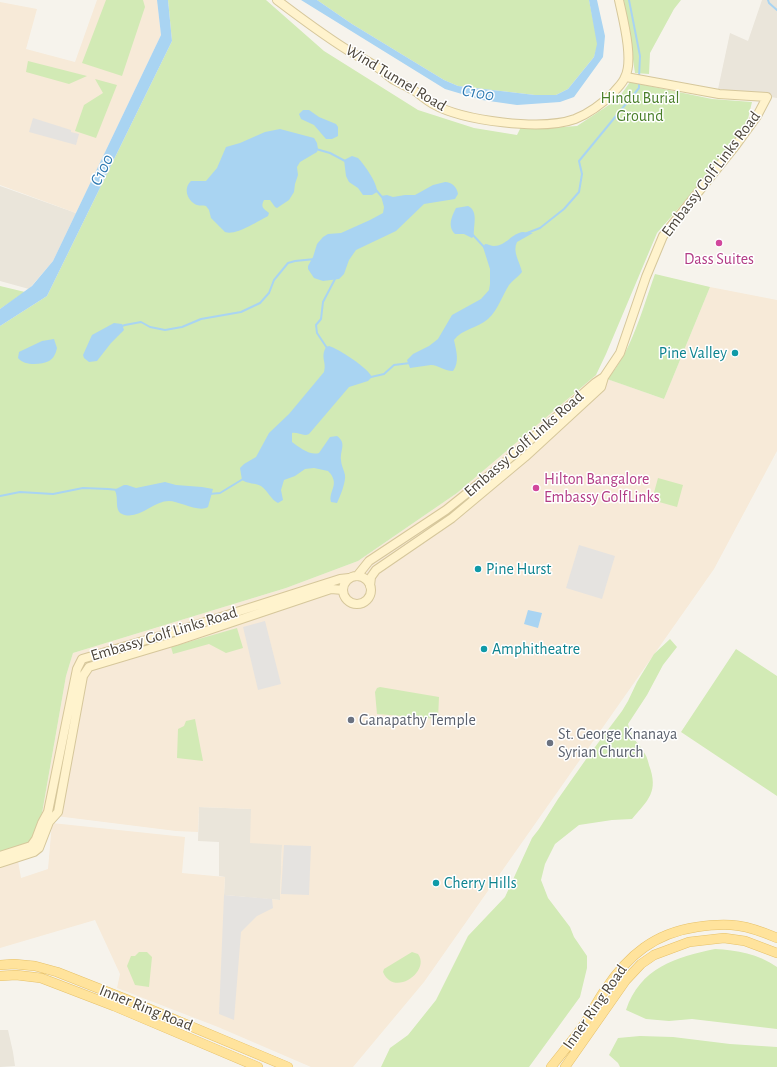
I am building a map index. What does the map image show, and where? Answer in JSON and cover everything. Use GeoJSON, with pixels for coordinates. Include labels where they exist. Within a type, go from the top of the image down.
{"type":"FeatureCollection","features":[{"type":"Feature","properties":{"kind":"main road","name":"Inner Ring Road"},"geometry":{"type":"LineString","coordinates":[[551,1067],[583,1026],[606,988],[625,963],[653,941],[685,929],[726,924],[747,927],[777,938]]}},
{"type":"Feature","properties":{"kind":"main road","name":"Inner Ring Road"},"geometry":{"type":"LineString","coordinates":[[565,1067],[626,980],[641,964],[654,955],[689,942],[724,938],[745,941],[777,953]]}},
{"type":"Feature","properties":{"kind":"main road","name":"Inner Ring Road"},"geometry":{"type":"LineString","coordinates":[[0,965],[14,964],[35,966],[57,972],[288,1067]]}},
{"type":"Feature","properties":{"kind":"main road","name":"Inner Ring Road"},"geometry":{"type":"LineString","coordinates":[[0,976],[16,975],[41,978],[114,1006],[258,1067]]}},
{"type":"Feature","properties":{"kind":"street","name":"Wind Tunnel Road"},"geometry":{"type":"LineString","coordinates":[[277,0],[316,29],[354,54],[376,66],[393,80],[412,90],[433,104],[461,115],[482,120],[528,125],[574,119],[597,107],[626,77]]}},
{"type":"Feature","properties":{"kind":"street"},"geometry":{"type":"LineString","coordinates":[[619,0],[625,25],[628,57],[628,70],[626,77]]}},
{"type":"Feature","properties":{"kind":"street","name":"Embassy Golf Links Road"},"geometry":{"type":"LineString","coordinates":[[0,863],[34,852],[39,848],[48,812],[77,669],[82,659],[180,630],[340,579],[353,577],[369,561],[433,520],[598,385],[620,353],[646,277],[663,236],[736,145],[757,116],[767,97],[719,94],[626,77]]}},
{"type":"Feature","properties":{"kind":"street"},"geometry":{"type":"LineString","coordinates":[[370,586],[365,579],[353,577],[344,583],[344,595],[350,602],[360,603],[367,598],[370,590],[371,577],[376,570],[452,518],[519,462],[598,385]]}},
{"type":"Feature","properties":{"kind":"street"},"geometry":{"type":"LineString","coordinates":[[512,455],[519,462]]}},
{"type":"Feature","properties":{"kind":"street","name":"Embassy Golf Links Road"},"geometry":{"type":"LineString","coordinates":[[0,856],[31,846],[45,822],[58,812],[83,676],[89,667],[176,641],[331,589],[343,590]]}},
{"type":"Feature","properties":{"kind":"shaded area"},"geometry":{"type":"Polygon","coordinates":[[[97,0],[157,0],[161,35],[76,213],[0,185],[0,2],[37,9],[26,49],[75,62],[97,0]]]}},
{"type":"Feature","properties":{"kind":"shaded area"},"geometry":{"type":"Polygon","coordinates":[[[762,0],[777,0],[777,98],[718,89],[730,33],[748,41],[762,0]]]}},
{"type":"Feature","properties":{"kind":"shaded area"},"geometry":{"type":"Polygon","coordinates":[[[33,118],[79,134],[76,145],[29,132],[33,118]]]}},
{"type":"Feature","properties":{"kind":"shaded area"},"geometry":{"type":"Polygon","coordinates":[[[0,186],[76,213],[53,261],[29,289],[0,281],[0,186]]]}},
{"type":"Feature","properties":{"kind":"shaded area"},"geometry":{"type":"Polygon","coordinates":[[[710,287],[777,300],[777,451],[714,569],[424,982],[353,1067],[311,1067],[218,1027],[117,988],[120,974],[95,920],[0,948],[0,868],[18,861],[21,878],[48,869],[52,823],[185,837],[182,873],[225,877],[224,895],[280,900],[282,845],[250,843],[251,809],[199,807],[198,832],[176,831],[56,816],[41,819],[66,676],[73,653],[286,588],[358,561],[457,493],[596,375],[664,399],[710,287]]]}},
{"type":"Feature","properties":{"kind":"shaded area"},"geometry":{"type":"Polygon","coordinates":[[[579,545],[615,556],[602,599],[566,588],[579,545]]]}},
{"type":"Feature","properties":{"kind":"shaded area"},"geometry":{"type":"Polygon","coordinates":[[[265,621],[281,684],[258,690],[243,627],[265,621]]]}},
{"type":"Feature","properties":{"kind":"shaded area"},"geometry":{"type":"Polygon","coordinates":[[[199,807],[251,809],[282,845],[280,900],[224,895],[225,877],[219,876],[219,842],[198,841],[199,807]]]}},
{"type":"Feature","properties":{"kind":"shaded area"},"geometry":{"type":"Polygon","coordinates":[[[284,845],[311,846],[309,895],[281,894],[284,845]]]}},
{"type":"Feature","properties":{"kind":"shaded area"},"geometry":{"type":"Polygon","coordinates":[[[224,895],[272,899],[273,908],[257,916],[241,932],[234,1020],[219,1014],[224,895]]]}},
{"type":"Feature","properties":{"kind":"shaded area"},"geometry":{"type":"Polygon","coordinates":[[[0,1030],[8,1030],[15,1066],[0,1067],[0,1030]]]}},
{"type":"Feature","properties":{"kind":"green space"},"geometry":{"type":"Polygon","coordinates":[[[106,0],[143,0],[145,7],[122,76],[82,63],[106,0]]]}},
{"type":"Feature","properties":{"kind":"green space"},"geometry":{"type":"Polygon","coordinates":[[[168,0],[266,0],[324,51],[418,110],[474,128],[517,135],[521,127],[534,129],[577,126],[618,99],[630,82],[712,99],[752,102],[747,123],[704,179],[657,233],[596,375],[457,493],[358,561],[286,588],[73,653],[66,676],[41,819],[30,842],[0,852],[0,326],[47,296],[172,41],[168,0]]]}},
{"type":"Feature","properties":{"kind":"green space"},"geometry":{"type":"Polygon","coordinates":[[[317,0],[589,0],[598,44],[594,57],[568,89],[556,95],[535,95],[458,86],[444,80],[352,24],[317,0]]]}},
{"type":"Feature","properties":{"kind":"green space","name":"Hindu Burial Ground"},"geometry":{"type":"Polygon","coordinates":[[[624,0],[681,0],[674,9],[650,53],[649,74],[635,73],[624,0]]]}},
{"type":"Feature","properties":{"kind":"green space"},"geometry":{"type":"Polygon","coordinates":[[[28,61],[87,76],[69,84],[26,72],[28,61]]]}},
{"type":"Feature","properties":{"kind":"green space"},"geometry":{"type":"Polygon","coordinates":[[[95,79],[117,85],[96,138],[75,131],[84,105],[103,93],[95,79]]]}},
{"type":"Feature","properties":{"kind":"green space"},"geometry":{"type":"Polygon","coordinates":[[[655,274],[710,287],[664,399],[607,379],[623,357],[636,330],[655,274]]]}},
{"type":"Feature","properties":{"kind":"green space"},"geometry":{"type":"Polygon","coordinates":[[[0,286],[25,292],[0,309],[0,286]]]}},
{"type":"Feature","properties":{"kind":"green space"},"geometry":{"type":"Polygon","coordinates":[[[658,478],[683,485],[677,507],[652,500],[658,478]]]}},
{"type":"Feature","properties":{"kind":"green space"},"geometry":{"type":"Polygon","coordinates":[[[237,628],[243,648],[226,653],[209,644],[173,654],[171,647],[237,628]]]}},
{"type":"Feature","properties":{"kind":"green space"},"geometry":{"type":"Polygon","coordinates":[[[670,639],[677,647],[663,665],[647,695],[628,724],[633,738],[646,755],[652,774],[652,789],[647,801],[632,819],[612,820],[579,825],[555,844],[545,864],[541,880],[548,898],[570,927],[574,937],[587,956],[587,968],[580,997],[529,1067],[381,1067],[390,1048],[408,1035],[436,1000],[468,936],[505,897],[532,838],[589,755],[622,711],[654,654],[670,639]]]}},
{"type":"Feature","properties":{"kind":"green space"},"geometry":{"type":"Polygon","coordinates":[[[736,649],[777,676],[777,796],[681,732],[736,649]]]}},
{"type":"Feature","properties":{"kind":"green space"},"geometry":{"type":"Polygon","coordinates":[[[380,687],[439,697],[438,719],[377,714],[375,692],[377,688],[380,687]]]}},
{"type":"Feature","properties":{"kind":"green space"},"geometry":{"type":"Polygon","coordinates":[[[195,719],[203,761],[177,758],[178,729],[184,726],[186,721],[195,719]]]}},
{"type":"Feature","properties":{"kind":"green space"},"geometry":{"type":"Polygon","coordinates":[[[715,949],[731,950],[755,956],[777,967],[777,1029],[692,1019],[669,1021],[646,1019],[626,1010],[632,996],[640,984],[650,974],[673,961],[715,949]]]}},
{"type":"Feature","properties":{"kind":"green space"},"geometry":{"type":"Polygon","coordinates":[[[139,952],[147,952],[152,957],[149,987],[135,985],[127,966],[131,956],[135,956],[139,952]]]}},
{"type":"Feature","properties":{"kind":"green space"},"geometry":{"type":"Polygon","coordinates":[[[412,952],[418,954],[421,961],[420,968],[416,974],[410,979],[402,982],[395,983],[388,979],[383,972],[384,969],[412,952]]]}},
{"type":"Feature","properties":{"kind":"green space"},"geometry":{"type":"Polygon","coordinates":[[[640,1036],[673,1037],[730,1044],[777,1047],[777,1067],[620,1067],[618,1063],[609,1055],[618,1038],[640,1036]]]}},
{"type":"Feature","properties":{"kind":"water","name":"C100"},"geometry":{"type":"Polygon","coordinates":[[[157,0],[168,0],[172,41],[47,296],[0,326],[0,309],[32,286],[53,261],[161,35],[157,0]]]}},
{"type":"Feature","properties":{"kind":"water","name":"C100"},"geometry":{"type":"Polygon","coordinates":[[[301,0],[317,0],[352,24],[444,80],[458,86],[535,95],[556,95],[568,89],[594,57],[597,44],[589,0],[597,0],[605,36],[603,57],[574,97],[560,102],[517,105],[482,100],[445,89],[301,0]]]}},
{"type":"Feature","properties":{"kind":"water"},"geometry":{"type":"Polygon","coordinates":[[[303,110],[309,110],[319,117],[336,124],[338,127],[338,136],[332,139],[326,139],[314,125],[301,119],[299,114],[303,110]]]}},
{"type":"Feature","properties":{"kind":"water"},"geometry":{"type":"Polygon","coordinates":[[[280,129],[314,138],[317,143],[317,152],[300,162],[297,167],[298,175],[294,192],[289,200],[277,208],[270,200],[264,200],[263,206],[269,213],[268,216],[241,230],[230,233],[225,232],[211,218],[209,210],[206,206],[197,205],[191,201],[187,194],[187,187],[191,181],[206,181],[217,168],[226,147],[240,143],[265,132],[280,129]]]}},
{"type":"Feature","properties":{"kind":"water"},"geometry":{"type":"Polygon","coordinates":[[[352,156],[361,161],[373,179],[377,192],[372,195],[363,195],[358,188],[349,182],[346,176],[344,160],[352,156]]]}},
{"type":"Feature","properties":{"kind":"water"},"geometry":{"type":"Polygon","coordinates":[[[445,182],[454,185],[457,189],[458,194],[455,199],[424,204],[396,231],[356,250],[349,260],[344,274],[339,279],[323,281],[314,278],[308,269],[308,266],[313,257],[317,244],[323,237],[328,234],[341,233],[383,213],[384,207],[381,196],[387,195],[393,197],[415,195],[433,185],[445,182]]]}},
{"type":"Feature","properties":{"kind":"water"},"geometry":{"type":"Polygon","coordinates":[[[468,206],[473,211],[475,219],[474,236],[472,238],[464,234],[455,234],[451,228],[452,218],[456,208],[468,206]]]}},
{"type":"Feature","properties":{"kind":"water"},"geometry":{"type":"Polygon","coordinates":[[[523,232],[533,233],[517,242],[515,250],[522,272],[509,285],[497,307],[488,319],[480,325],[461,333],[454,340],[457,360],[453,371],[431,365],[410,368],[407,360],[413,354],[429,346],[438,339],[452,315],[481,299],[489,290],[490,269],[483,247],[485,244],[493,246],[502,244],[523,232]]]}},
{"type":"Feature","properties":{"kind":"water"},"geometry":{"type":"Polygon","coordinates":[[[114,323],[122,324],[124,330],[111,343],[97,361],[89,362],[83,355],[92,335],[114,323]]]}},
{"type":"Feature","properties":{"kind":"water"},"geometry":{"type":"Polygon","coordinates":[[[54,339],[57,348],[49,361],[28,364],[18,358],[19,352],[42,341],[54,339]]]}},
{"type":"Feature","properties":{"kind":"water"},"geometry":{"type":"Polygon","coordinates":[[[329,346],[353,359],[372,377],[368,381],[349,387],[309,434],[305,435],[292,433],[292,442],[305,450],[316,454],[319,453],[330,437],[337,436],[342,441],[341,462],[345,475],[345,481],[337,503],[331,502],[331,494],[334,484],[332,476],[328,471],[314,468],[305,469],[295,476],[284,480],[281,490],[283,500],[278,503],[273,500],[261,486],[242,480],[240,468],[256,457],[269,433],[289,414],[324,372],[324,351],[326,347],[329,346]]]}},
{"type":"Feature","properties":{"kind":"water"},"geometry":{"type":"Polygon","coordinates":[[[165,482],[176,485],[213,489],[208,507],[200,509],[169,501],[157,504],[134,515],[122,514],[118,510],[116,489],[124,485],[136,488],[165,482]]]}},
{"type":"Feature","properties":{"kind":"water"},"geometry":{"type":"Polygon","coordinates":[[[528,610],[542,613],[538,628],[524,624],[528,610]]]}},
{"type":"Feature","properties":{"kind":"waterway"},"geometry":{"type":"LineString","coordinates":[[629,0],[640,56],[639,78]]}},
{"type":"Feature","properties":{"kind":"waterway"},"geometry":{"type":"LineString","coordinates":[[768,0],[769,3],[777,10]]}},
{"type":"Feature","properties":{"kind":"waterway"},"geometry":{"type":"LineString","coordinates":[[527,233],[540,228],[564,209],[579,192],[582,174],[579,161],[639,88],[639,82]]}},
{"type":"Feature","properties":{"kind":"waterway"},"geometry":{"type":"LineString","coordinates":[[316,149],[330,153],[345,161]]}},
{"type":"Feature","properties":{"kind":"waterway"},"geometry":{"type":"LineString","coordinates":[[376,190],[382,197]]}},
{"type":"Feature","properties":{"kind":"waterway"},"geometry":{"type":"LineString","coordinates":[[473,235],[485,248]]}},
{"type":"Feature","properties":{"kind":"waterway"},"geometry":{"type":"LineString","coordinates":[[122,326],[141,322],[150,327],[165,330],[182,327],[201,319],[241,312],[260,303],[269,293],[274,280],[288,263],[315,259]]}},
{"type":"Feature","properties":{"kind":"waterway"},"geometry":{"type":"LineString","coordinates":[[327,348],[317,333],[316,325],[321,319],[323,302],[335,279]]}},
{"type":"Feature","properties":{"kind":"waterway"},"geometry":{"type":"LineString","coordinates":[[371,377],[384,374],[394,365],[410,363]]}},
{"type":"Feature","properties":{"kind":"waterway"},"geometry":{"type":"LineString","coordinates":[[209,494],[220,493],[243,479]]}},
{"type":"Feature","properties":{"kind":"waterway"},"geometry":{"type":"LineString","coordinates":[[0,496],[20,492],[53,494],[83,488],[118,490]]}},
{"type":"Feature","properties":{"kind":"place","name":"Dass Suites"},"geometry":{"type":"Point","coordinates":[719,243]}},
{"type":"Feature","properties":{"kind":"place","name":"Pine Valley"},"geometry":{"type":"Point","coordinates":[735,353]}},
{"type":"Feature","properties":{"kind":"place","name":"Hilton Bangalore Embassy GolfLinks"},"geometry":{"type":"Point","coordinates":[536,488]}},
{"type":"Feature","properties":{"kind":"place","name":"Pine Hurst"},"geometry":{"type":"Point","coordinates":[478,569]}},
{"type":"Feature","properties":{"kind":"place","name":"Amphitheatre"},"geometry":{"type":"Point","coordinates":[484,649]}},
{"type":"Feature","properties":{"kind":"place","name":"Ganapathy Temple"},"geometry":{"type":"Point","coordinates":[351,720]}},
{"type":"Feature","properties":{"kind":"place","name":"St. George Knanaya Syrian Church"},"geometry":{"type":"Point","coordinates":[550,743]}},
{"type":"Feature","properties":{"kind":"place","name":"Cherry Hills"},"geometry":{"type":"Point","coordinates":[436,883]}}]}
